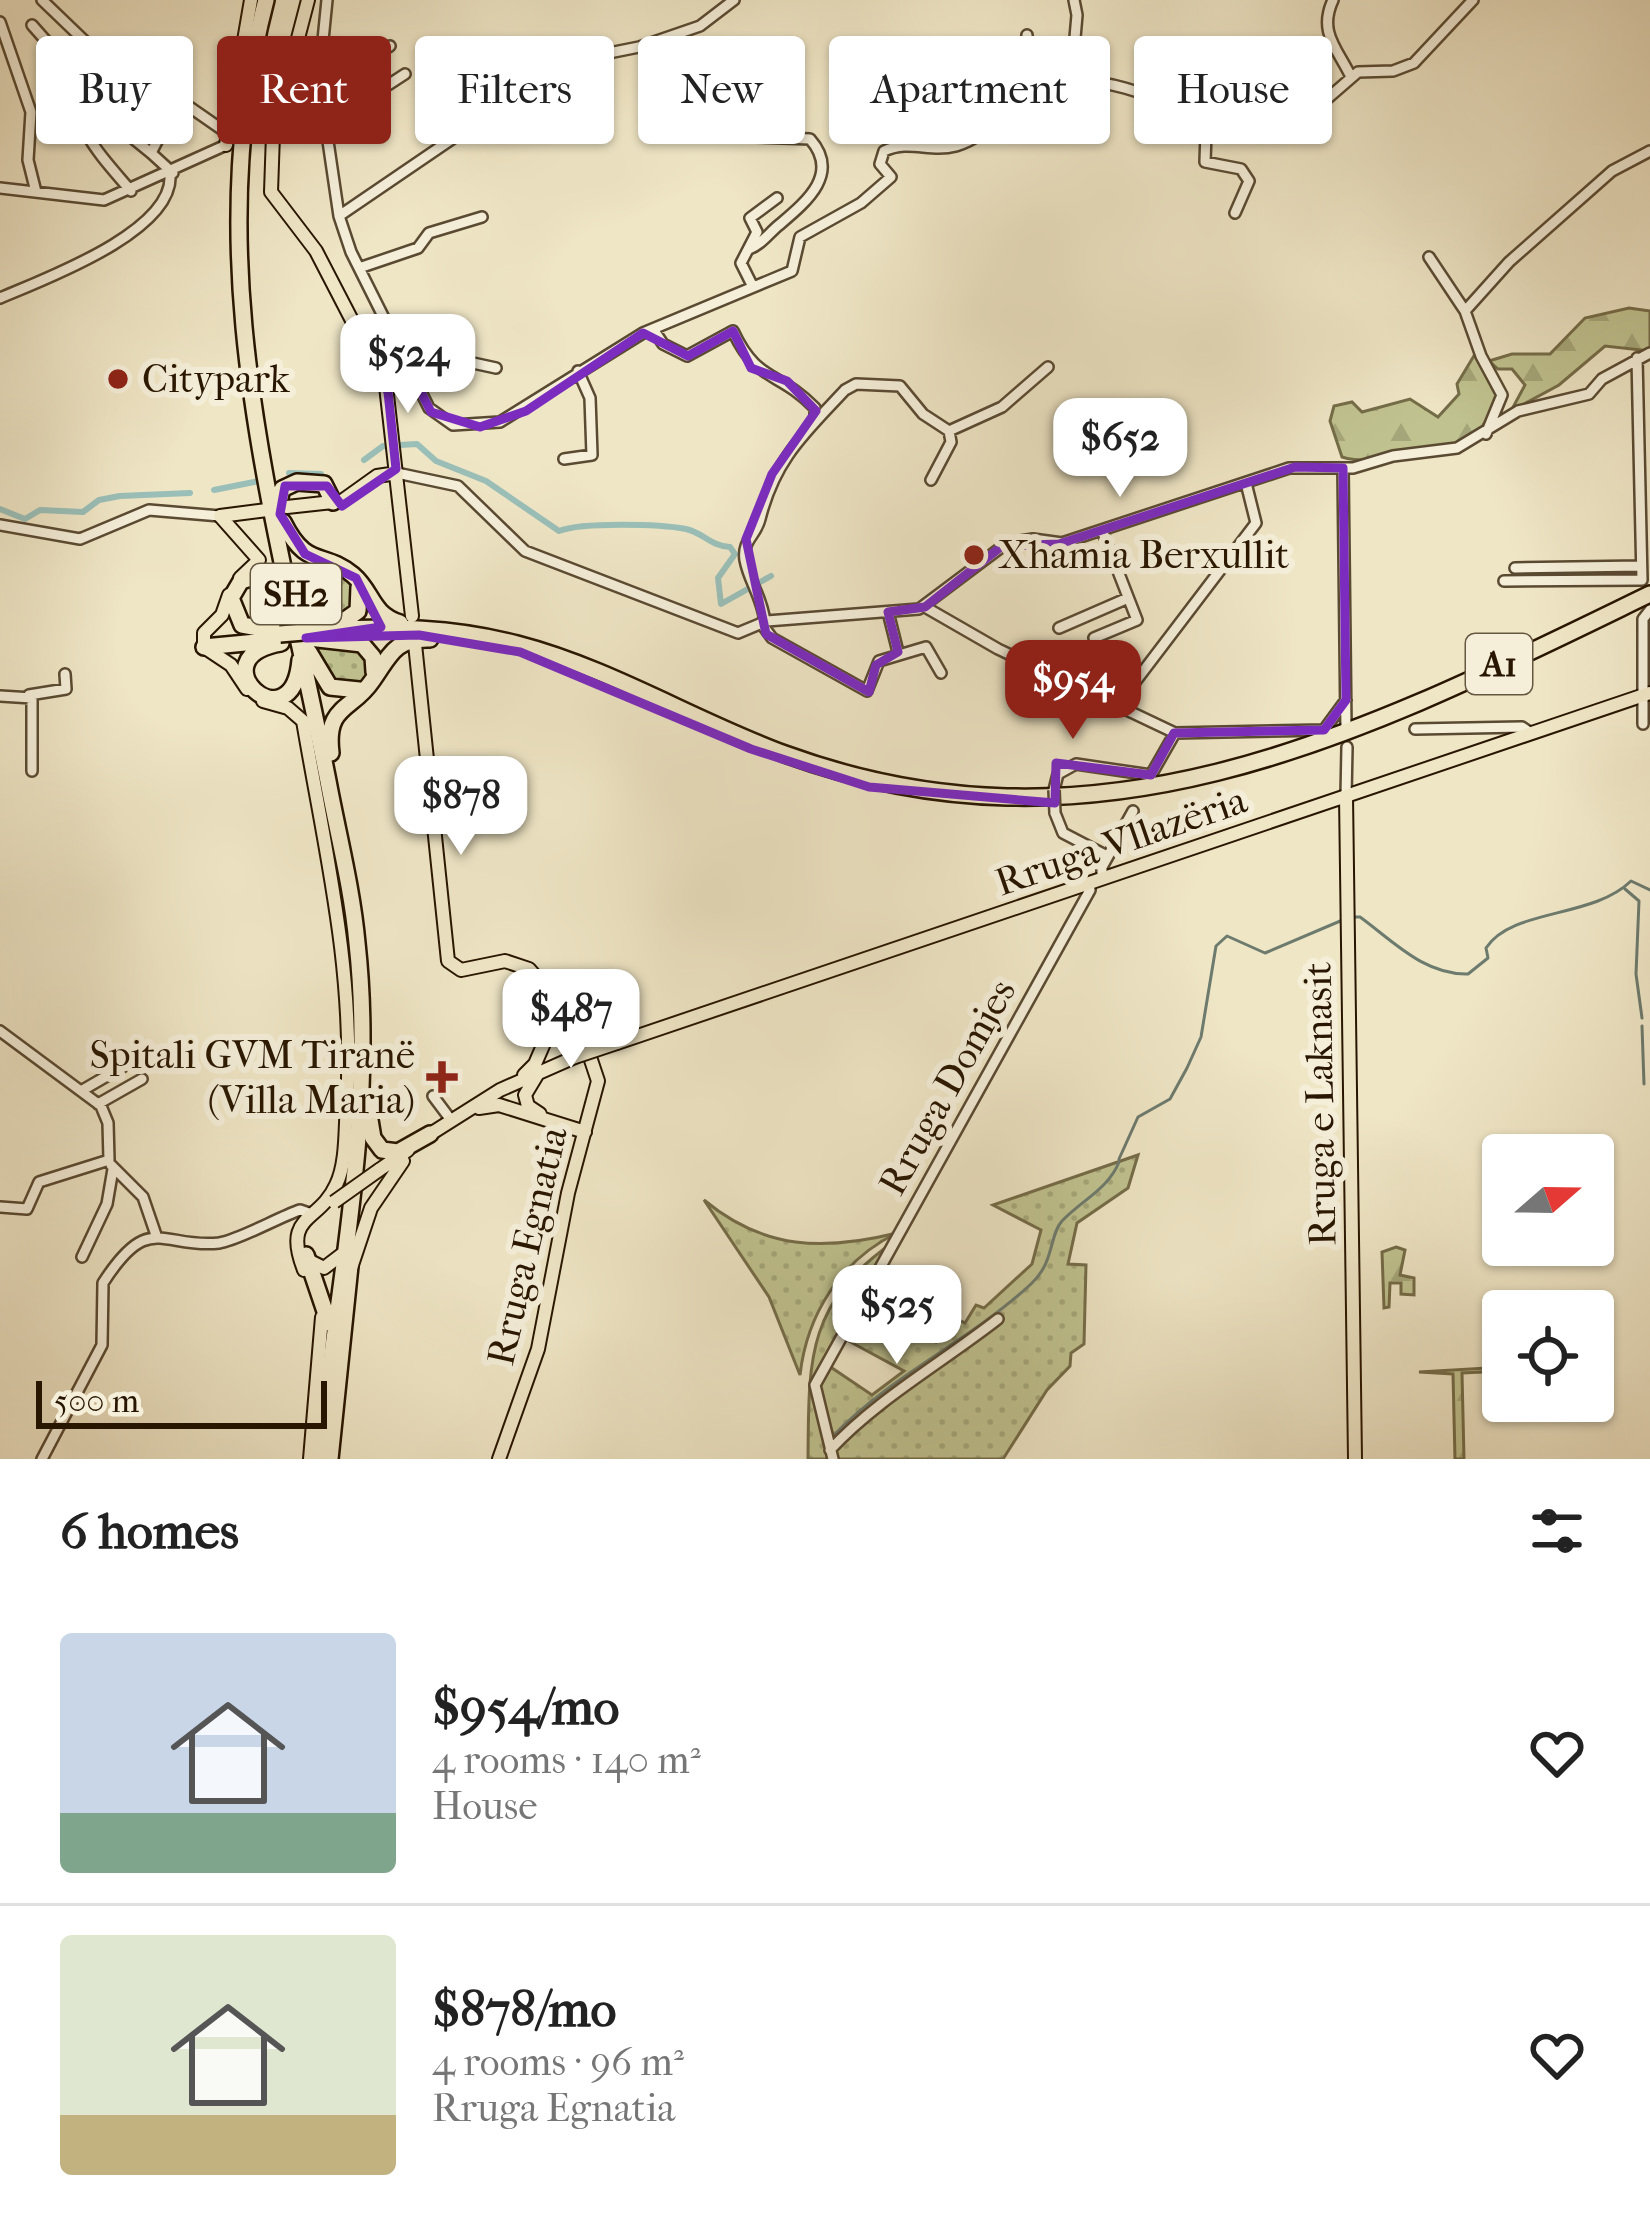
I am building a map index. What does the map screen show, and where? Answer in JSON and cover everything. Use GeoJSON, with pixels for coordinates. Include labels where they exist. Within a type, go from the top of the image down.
{"type":"FeatureCollection","features":[{"type":"Feature","properties":{"kind":"highway","name":"SH2"},"geometry":{"type":"LineString","coordinates":[[258,36],[268,0]]}},
{"type":"Feature","properties":{"kind":"highway","name":"SH2"},"geometry":{"type":"LineString","coordinates":[[268,0],[247,124],[241,239],[250,357],[362,936],[367,1102],[330,1459]]}},
{"type":"Feature","properties":{"kind":"highway"},"geometry":{"type":"LineString","coordinates":[[227,144],[236,186]]}},
{"type":"Feature","properties":{"kind":"highway","name":"SH2"},"geometry":{"type":"LineString","coordinates":[[241,144],[236,186],[240,323],[353,907],[363,1000],[362,1099],[314,1459]]}},
{"type":"Feature","properties":{"kind":"highway"},"geometry":{"type":"LineString","coordinates":[[268,548],[269,482]]}},
{"type":"Feature","properties":{"kind":"highway"},"geometry":{"type":"LineString","coordinates":[[333,502],[324,484],[296,482],[282,489],[278,509],[305,554],[353,575],[384,617],[491,641]]}},
{"type":"Feature","properties":{"kind":"highway"},"geometry":{"type":"LineString","coordinates":[[280,637],[258,650],[246,667],[249,688],[265,698],[292,690],[309,581],[324,570],[340,570],[357,583],[361,603],[352,619],[328,634]]}},
{"type":"Feature","properties":{"kind":"highway"},"geometry":{"type":"LineString","coordinates":[[280,637],[238,622],[231,605],[235,589],[250,576],[266,576],[278,584],[331,687],[348,693],[363,688],[374,673],[371,653],[354,640],[328,634]]}},
{"type":"Feature","properties":{"kind":"highway","name":"A1"},"geometry":{"type":"LineString","coordinates":[[303,633],[491,641],[557,657],[718,728],[836,770],[956,792],[1058,796],[1184,783],[1298,752],[1647,592]]}},
{"type":"Feature","properties":{"kind":"highway","name":"A1"},"geometry":{"type":"LineString","coordinates":[[491,641],[572,669],[771,757],[869,787],[1014,803],[1124,799],[1222,782],[1327,749],[1647,592]]}},
{"type":"Feature","properties":{"kind":"highway"},"geometry":{"type":"LineString","coordinates":[[204,643],[303,633]]}},
{"type":"Feature","properties":{"kind":"highway"},"geometry":{"type":"LineString","coordinates":[[337,803],[330,744],[334,719],[372,682],[390,651],[419,638],[491,641]]}},
{"type":"Feature","properties":{"kind":"highway"},"geometry":{"type":"LineString","coordinates":[[367,1102],[373,1138],[382,1150],[398,1152],[430,1134]]}},
{"type":"Feature","properties":{"kind":"highway"},"geometry":{"type":"LineString","coordinates":[[306,1256],[328,1328]]}},
{"type":"Feature","properties":{"kind":"main road"},"geometry":{"type":"LineString","coordinates":[[244,36],[251,0]]}},
{"type":"Feature","properties":{"kind":"main road"},"geometry":{"type":"LineString","coordinates":[[310,2],[273,134],[270,189],[276,204],[316,250],[386,386],[412,616]]}},
{"type":"Feature","properties":{"kind":"main road"},"geometry":{"type":"LineString","coordinates":[[224,521],[350,498],[377,476],[397,473]]}},
{"type":"Feature","properties":{"kind":"main road"},"geometry":{"type":"LineString","coordinates":[[224,521],[259,560],[256,566]]}},
{"type":"Feature","properties":{"kind":"main road"},"geometry":{"type":"LineString","coordinates":[[247,544],[260,552],[268,548]]}},
{"type":"Feature","properties":{"kind":"main road"},"geometry":{"type":"LineString","coordinates":[[268,548],[256,566],[234,584],[204,643],[231,665],[252,694],[288,708],[303,722],[346,969],[346,1105],[337,1184],[299,1227],[297,1247],[328,1328],[320,1366],[314,1459]]}},
{"type":"Feature","properties":{"kind":"main road"},"geometry":{"type":"LineString","coordinates":[[415,644],[448,961],[461,970],[520,963],[561,1012]]}},
{"type":"Feature","properties":{"kind":"main road","name":"Rruga Vllazëria"},"geometry":{"type":"LineString","coordinates":[[430,1134],[513,1084],[574,1058],[1647,694]]}},
{"type":"Feature","properties":{"kind":"main road","name":"Rruga e Laknasit"},"geometry":{"type":"LineString","coordinates":[[1346,796],[1355,1459]]}},
{"type":"Feature","properties":{"kind":"main road"},"geometry":{"type":"LineString","coordinates":[[561,1012],[544,1051],[551,1058],[574,1058]]}},
{"type":"Feature","properties":{"kind":"main road"},"geometry":{"type":"LineString","coordinates":[[513,1084],[535,1064],[561,1012]]}},
{"type":"Feature","properties":{"kind":"main road","name":"Rruga Egnatia"},"geometry":{"type":"LineString","coordinates":[[499,1459],[538,1349],[581,1128],[597,1076],[576,1022],[561,1012]]}},
{"type":"Feature","properties":{"kind":"main road"},"geometry":{"type":"LineString","coordinates":[[543,1070],[526,1088],[528,1106],[581,1128]]}},
{"type":"Feature","properties":{"kind":"main road"},"geometry":{"type":"LineString","coordinates":[[451,1120],[499,1105],[581,1128]]}},
{"type":"Feature","properties":{"kind":"main road"},"geometry":{"type":"LineString","coordinates":[[341,1255],[324,1268],[306,1256],[307,1227],[334,1202],[430,1134]]}},
{"type":"Feature","properties":{"kind":"main road"},"geometry":{"type":"LineString","coordinates":[[350,1272],[379,1191],[430,1134]]}},
{"type":"Feature","properties":{"kind":"street"},"geometry":{"type":"LineString","coordinates":[[42,0],[93,49],[106,49],[217,132]]}},
{"type":"Feature","properties":{"kind":"street"},"geometry":{"type":"LineString","coordinates":[[323,36],[327,0]]}},
{"type":"Feature","properties":{"kind":"street"},"geometry":{"type":"LineString","coordinates":[[339,216],[452,140],[521,81],[563,62],[639,47],[700,26],[734,0]]}},
{"type":"Feature","properties":{"kind":"street"},"geometry":{"type":"LineString","coordinates":[[1074,0],[1076,36]]}},
{"type":"Feature","properties":{"kind":"street"},"geometry":{"type":"LineString","coordinates":[[1334,0],[1326,15],[1330,43],[1351,76]]}},
{"type":"Feature","properties":{"kind":"street"},"geometry":{"type":"LineString","coordinates":[[1332,94],[1351,76],[1414,63],[1473,0]]}},
{"type":"Feature","properties":{"kind":"street"},"geometry":{"type":"LineString","coordinates":[[0,22],[31,112],[28,160],[36,192]]}},
{"type":"Feature","properties":{"kind":"street"},"geometry":{"type":"LineString","coordinates":[[32,25],[70,68],[68,94],[87,137],[131,191]]}},
{"type":"Feature","properties":{"kind":"street"},"geometry":{"type":"LineString","coordinates":[[391,84],[406,74]]}},
{"type":"Feature","properties":{"kind":"street"},"geometry":{"type":"LineString","coordinates":[[749,249],[804,206],[823,166],[810,139],[805,139]]}},
{"type":"Feature","properties":{"kind":"street"},"geometry":{"type":"LineString","coordinates":[[139,144],[172,173]]}},
{"type":"Feature","properties":{"kind":"street"},"geometry":{"type":"LineString","coordinates":[[151,153],[155,144]]}},
{"type":"Feature","properties":{"kind":"street"},"geometry":{"type":"LineString","coordinates":[[0,188],[95,202],[172,173],[218,144]]}},
{"type":"Feature","properties":{"kind":"street"},"geometry":{"type":"LineString","coordinates":[[328,144],[339,216],[359,268],[411,370],[436,416],[453,425],[480,427],[526,411],[578,371],[652,329],[792,272],[800,237],[861,203],[891,177],[880,164],[884,151],[902,144]]}},
{"type":"Feature","properties":{"kind":"street"},"geometry":{"type":"LineString","coordinates":[[1206,144],[1205,162],[1241,169],[1249,181],[1235,213]]}},
{"type":"Feature","properties":{"kind":"street"},"geometry":{"type":"LineString","coordinates":[[1465,310],[1509,262],[1612,171],[1650,151]]}},
{"type":"Feature","properties":{"kind":"street"},"geometry":{"type":"LineString","coordinates":[[0,298],[99,252],[140,225],[165,204],[172,173]]}},
{"type":"Feature","properties":{"kind":"street"},"geometry":{"type":"LineString","coordinates":[[752,285],[741,263],[757,232],[750,218],[777,198]]}},
{"type":"Feature","properties":{"kind":"street"},"geometry":{"type":"LineString","coordinates":[[359,268],[418,248],[425,235],[482,217]]}},
{"type":"Feature","properties":{"kind":"street"},"geometry":{"type":"LineString","coordinates":[[1429,257],[1465,310],[1503,400],[1486,434]]}},
{"type":"Feature","properties":{"kind":"street"},"geometry":{"type":"LineString","coordinates":[[362,338],[388,326]]}},
{"type":"Feature","properties":{"kind":"street"},"geometry":{"type":"LineString","coordinates":[[652,329],[663,344],[687,356],[733,331],[752,367],[790,383],[815,408],[815,422]]}},
{"type":"Feature","properties":{"kind":"street"},"geometry":{"type":"LineString","coordinates":[[397,473],[458,486],[525,550],[732,633],[763,622],[925,607],[1007,543],[1033,538],[1059,544],[1295,466],[1342,468],[1452,449],[1525,408],[1589,394],[1636,358],[1650,353]]}},
{"type":"Feature","properties":{"kind":"street"},"geometry":{"type":"LineString","coordinates":[[411,370],[450,358],[496,368]]}},
{"type":"Feature","properties":{"kind":"street"},"geometry":{"type":"LineString","coordinates":[[1504,581],[1647,592],[1641,566],[1636,358]]}},
{"type":"Feature","properties":{"kind":"street"},"geometry":{"type":"LineString","coordinates":[[949,430],[1002,407],[1048,367]]}},
{"type":"Feature","properties":{"kind":"street"},"geometry":{"type":"LineString","coordinates":[[564,459],[592,455],[590,398],[578,371]]}},
{"type":"Feature","properties":{"kind":"street"},"geometry":{"type":"LineString","coordinates":[[931,480],[951,442],[949,430],[890,383],[850,386],[782,458],[759,522],[747,538],[746,562],[761,594],[763,622],[772,638],[867,691],[875,665],[898,652],[926,647],[941,673]]}},
{"type":"Feature","properties":{"kind":"street"},"geometry":{"type":"LineString","coordinates":[[1342,468],[1346,728]]}},
{"type":"Feature","properties":{"kind":"street"},"geometry":{"type":"LineString","coordinates":[[1117,707],[1256,523],[1246,483]]}},
{"type":"Feature","properties":{"kind":"street"},"geometry":{"type":"LineString","coordinates":[[0,525],[80,539],[149,509],[224,521]]}},
{"type":"Feature","properties":{"kind":"street"},"geometry":{"type":"LineString","coordinates":[[1094,638],[1137,620],[1102,530]]}},
{"type":"Feature","properties":{"kind":"street"},"geometry":{"type":"LineString","coordinates":[[1515,568],[1641,566]]}},
{"type":"Feature","properties":{"kind":"street"},"geometry":{"type":"LineString","coordinates":[[1059,628],[1128,598]]}},
{"type":"Feature","properties":{"kind":"street"},"geometry":{"type":"LineString","coordinates":[[925,607],[1175,733],[1324,730],[1346,700]]}},
{"type":"Feature","properties":{"kind":"street"},"geometry":{"type":"LineString","coordinates":[[1643,724],[1647,694],[1643,616],[1650,610]]}},
{"type":"Feature","properties":{"kind":"street"},"geometry":{"type":"LineString","coordinates":[[888,612],[898,652]]}},
{"type":"Feature","properties":{"kind":"street"},"geometry":{"type":"LineString","coordinates":[[0,696],[66,689],[65,674]]}},
{"type":"Feature","properties":{"kind":"street"},"geometry":{"type":"LineString","coordinates":[[29,695],[32,771]]}},
{"type":"Feature","properties":{"kind":"street"},"geometry":{"type":"LineString","coordinates":[[1415,729],[1522,728],[1531,733]]}},
{"type":"Feature","properties":{"kind":"street"},"geometry":{"type":"LineString","coordinates":[[1107,856],[1063,833],[1055,813],[1058,774],[1076,764],[1151,775],[1175,733]]}},
{"type":"Feature","properties":{"kind":"street","name":"Rruga e Laknasit"},"geometry":{"type":"LineString","coordinates":[[1346,747],[1346,796]]}},
{"type":"Feature","properties":{"kind":"street","name":"Rruga Domjes"},"geometry":{"type":"LineString","coordinates":[[831,1455],[815,1385],[1132,811]]}},
{"type":"Feature","properties":{"kind":"street"},"geometry":{"type":"LineString","coordinates":[[0,1030],[98,1104],[107,1123],[111,1164],[107,1204],[82,1257]]}},
{"type":"Feature","properties":{"kind":"street"},"geometry":{"type":"LineString","coordinates":[[81,1091],[150,1051]]}},
{"type":"Feature","properties":{"kind":"street"},"geometry":{"type":"LineString","coordinates":[[98,1104],[142,1079]]}},
{"type":"Feature","properties":{"kind":"street"},"geometry":{"type":"LineString","coordinates":[[433,1096],[451,1120]]}},
{"type":"Feature","properties":{"kind":"street"},"geometry":{"type":"LineString","coordinates":[[111,1164],[142,1197],[156,1235]]}},
{"type":"Feature","properties":{"kind":"street"},"geometry":{"type":"LineString","coordinates":[[0,1207],[27,1209],[39,1182],[111,1164]]}},
{"type":"Feature","properties":{"kind":"street"},"geometry":{"type":"LineString","coordinates":[[41,1459],[102,1345],[103,1283],[135,1248],[156,1235],[220,1243],[300,1210],[309,1213]]}},
{"type":"Feature","properties":{"kind":"street"},"geometry":{"type":"LineString","coordinates":[[831,1455],[866,1413],[897,1397],[998,1319]]}},
{"type":"Feature","properties":{"kind":"highlighted area"},"geometry":{"type":"Polygon","coordinates":[[[388,326],[431,412],[480,427],[526,411],[643,333],[688,356],[733,331],[751,368],[787,381],[816,411],[772,474],[746,539],[766,634],[869,692],[876,665],[898,652],[888,612],[925,607],[1002,546],[1059,544],[1295,467],[1343,468],[1346,700],[1324,730],[1174,733],[1151,775],[1056,763],[1055,803],[869,787],[751,749],[520,652],[419,635],[306,638],[381,627],[356,578],[305,554],[280,514],[285,486],[327,486],[342,506],[396,469],[388,392],[362,338],[388,326]]]}},
{"type":"Feature","properties":{"kind":"green space"},"geometry":{"type":"Polygon","coordinates":[[[1629,308],[1650,311],[1650,351],[1605,346],[1559,385],[1511,411],[1525,385],[1512,369],[1498,369],[1489,361],[1512,354],[1550,354],[1585,318],[1629,308]]]}},
{"type":"Feature","properties":{"kind":"green space"},"geometry":{"type":"Polygon","coordinates":[[[1475,354],[1497,397],[1472,437],[1409,457],[1342,457],[1330,421],[1334,406],[1352,402],[1362,412],[1410,399],[1438,417],[1459,394],[1457,384],[1475,354]]]}},
{"type":"Feature","properties":{"kind":"green space"},"geometry":{"type":"Polygon","coordinates":[[[334,572],[350,579],[358,603],[335,622],[312,624],[309,587],[334,572]]]}},
{"type":"Feature","properties":{"kind":"green space"},"geometry":{"type":"Polygon","coordinates":[[[348,642],[372,661],[365,683],[339,689],[321,670],[315,644],[348,642]]]}},
{"type":"Feature","properties":{"kind":"green space"},"geometry":{"type":"Polygon","coordinates":[[[1138,1155],[1128,1188],[1077,1223],[1068,1264],[1086,1265],[1084,1344],[1071,1353],[1070,1366],[1047,1390],[1003,1459],[836,1459],[818,1387],[829,1366],[872,1395],[904,1371],[845,1339],[864,1306],[936,1342],[955,1318],[965,1323],[976,1305],[984,1308],[1032,1264],[1041,1230],[993,1205],[1138,1155]]]}},
{"type":"Feature","properties":{"kind":"green space"},"geometry":{"type":"Polygon","coordinates":[[[704,1200],[749,1229],[796,1242],[844,1242],[897,1233],[859,1258],[830,1291],[810,1331],[800,1375],[769,1297],[704,1200]]]}},
{"type":"Feature","properties":{"kind":"green space"},"geometry":{"type":"Polygon","coordinates":[[[892,1243],[813,1386],[831,1459],[808,1459],[812,1364],[827,1313],[863,1266],[892,1243]]]}},
{"type":"Feature","properties":{"kind":"green space"},"geometry":{"type":"Polygon","coordinates":[[[1396,1247],[1405,1250],[1400,1275],[1414,1278],[1414,1295],[1401,1294],[1401,1283],[1390,1283],[1389,1307],[1384,1308],[1382,1252],[1396,1247]]]}},
{"type":"Feature","properties":{"kind":"green space"},"geometry":{"type":"Polygon","coordinates":[[[1482,1368],[1482,1372],[1462,1373],[1464,1459],[1455,1459],[1453,1374],[1419,1372],[1482,1368]]]}},
{"type":"Feature","properties":{"kind":"waterway"},"geometry":{"type":"LineString","coordinates":[[364,460],[383,446],[417,444],[436,461],[486,481],[559,531],[621,525],[692,531],[730,547],[735,554],[718,578],[721,604],[771,576]]}},
{"type":"Feature","properties":{"kind":"waterway"},"geometry":{"type":"LineString","coordinates":[[289,473],[321,474]]}},
{"type":"Feature","properties":{"kind":"waterway"},"geometry":{"type":"LineString","coordinates":[[214,490],[259,481]]}},
{"type":"Feature","properties":{"kind":"waterway"},"geometry":{"type":"LineString","coordinates":[[0,509],[25,519],[40,510],[83,512],[99,500],[120,496],[190,493]]}},
{"type":"Feature","properties":{"kind":"waterway"},"geometry":{"type":"LineString","coordinates":[[1351,917],[1360,917],[1423,963],[1468,974],[1488,958],[1486,948],[1498,935],[1514,926],[1596,902],[1631,881],[1650,890]]}},
{"type":"Feature","properties":{"kind":"waterway"},"geometry":{"type":"LineString","coordinates":[[1625,889],[1639,901],[1636,974],[1642,1018]]}},
{"type":"Feature","properties":{"kind":"waterway"},"geometry":{"type":"LineString","coordinates":[[1119,1159],[1138,1117],[1170,1099],[1187,1068],[1201,1037],[1216,946],[1227,936],[1265,953],[1345,919]]}},
{"type":"Feature","properties":{"kind":"waterway"},"geometry":{"type":"LineString","coordinates":[[1642,1026],[1644,1084]]}},
{"type":"Feature","properties":{"kind":"waterway"},"geometry":{"type":"LineString","coordinates":[[833,1436],[879,1395],[1031,1284],[1044,1267],[1062,1221],[1102,1187],[1119,1162]]}},
{"type":"Feature","properties":{"kind":"place","name":"Citypark"},"geometry":{"type":"Point","coordinates":[118,379]}},
{"type":"Feature","properties":{"kind":"place","name":"Xhamia Berxullit"},"geometry":{"type":"Point","coordinates":[974,555]}},
{"type":"Feature","properties":{"kind":"place","name":"Spitali GVM Tiranë (Villa Maria)"},"geometry":{"type":"Point","coordinates":[442,1077]}}]}
